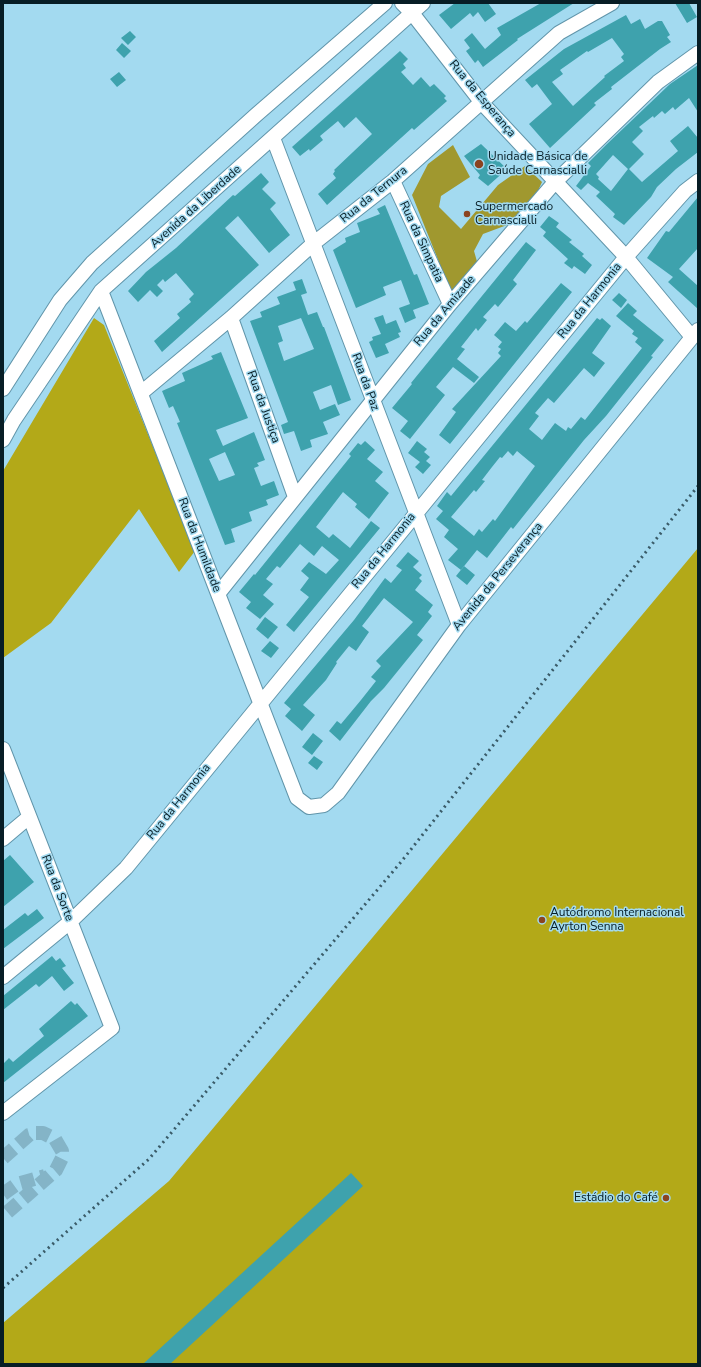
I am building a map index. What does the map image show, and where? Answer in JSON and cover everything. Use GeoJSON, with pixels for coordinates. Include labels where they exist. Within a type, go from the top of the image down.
{"type":"FeatureCollection","features":[{"type":"Feature","properties":{"kind":"street"},"geometry":{"type":"LineString","coordinates":[[3,389],[60,300],[92,263],[250,120],[385,3]]}},
{"type":"Feature","properties":{"kind":"street","name":"Avenida da Liberdade"},"geometry":{"type":"LineString","coordinates":[[3,440],[14,420],[101,291],[273,138],[407,8],[423,3]]}},
{"type":"Feature","properties":{"kind":"street","name":"Rua da Ternura"},"geometry":{"type":"LineString","coordinates":[[141,393],[231,318],[314,243],[393,181],[559,33],[612,3]]}},
{"type":"Feature","properties":{"kind":"street","name":"Rua da Esperança"},"geometry":{"type":"LineString","coordinates":[[407,8],[482,103],[695,333]]}},
{"type":"Feature","properties":{"kind":"street","name":"Rua da Amizade"},"geometry":{"type":"LineString","coordinates":[[218,594],[450,304],[555,182],[658,82],[698,53]]}},
{"type":"Feature","properties":{"kind":"street","name":"Rua da Paz"},"geometry":{"type":"LineString","coordinates":[[273,138],[314,243],[372,401],[459,625]]}},
{"type":"Feature","properties":{"kind":"street","name":"Rua da Simpatia"},"geometry":{"type":"LineString","coordinates":[[393,181],[450,304]]}},
{"type":"Feature","properties":{"kind":"street","name":"Rua da Harmonia"},"geometry":{"type":"LineString","coordinates":[[3,977],[70,922],[126,868],[626,257],[685,191],[698,181]]}},
{"type":"Feature","properties":{"kind":"street","name":"Rua da Humildade"},"geometry":{"type":"LineString","coordinates":[[101,291],[297,798]]}},
{"type":"Feature","properties":{"kind":"street","name":"Rua da Justiça"},"geometry":{"type":"LineString","coordinates":[[231,318],[295,497]]}},
{"type":"Feature","properties":{"kind":"street","name":"Avenida da Perseverança"},"geometry":{"type":"LineString","coordinates":[[297,798],[309,807],[324,805],[338,793],[459,625],[695,333]]}},
{"type":"Feature","properties":{"kind":"street","name":"Rua da Sorte"},"geometry":{"type":"LineString","coordinates":[[3,748],[112,1028],[3,1113]]}},
{"type":"Feature","properties":{"kind":"street"},"geometry":{"type":"LineString","coordinates":[[3,839],[29,817]]}},
{"type":"Feature","properties":{"kind":"shaded area"},"geometry":{"type":"Polygon","coordinates":[[[453,145],[470,177],[441,196],[439,207],[461,229],[498,185],[525,166],[542,182],[536,195],[507,225],[483,234],[474,251],[478,265],[451,292],[412,195],[428,164],[453,145]]]}},
{"type":"Feature","properties":{"kind":"shaded area"},"geometry":{"type":"Polygon","coordinates":[[[94,318],[104,325],[195,551],[179,572],[139,509],[51,623],[3,658],[3,471],[94,318]]]}},
{"type":"Feature","properties":{"kind":"shaded area","name":"Autódromo Internacional Ayrton Senna"},"geometry":{"type":"Polygon","coordinates":[[[698,548],[698,1364],[3,1364],[3,1323],[169,1181],[698,548]]]}},
{"type":"Feature","properties":{"kind":"building"},"geometry":{"type":"Polygon","coordinates":[[[455,3],[488,3],[496,14],[485,22],[478,12],[473,17],[470,13],[451,29],[439,15],[455,3]]]}},
{"type":"Feature","properties":{"kind":"building"},"geometry":{"type":"Polygon","coordinates":[[[541,3],[574,3],[517,39],[518,40],[483,67],[478,60],[475,63],[466,51],[470,48],[464,40],[472,33],[485,49],[501,35],[497,28],[541,3]]]}},
{"type":"Feature","properties":{"kind":"building"},"geometry":{"type":"Polygon","coordinates":[[[675,3],[689,3],[697,17],[687,23],[675,3]]]}},
{"type":"Feature","properties":{"kind":"building"},"geometry":{"type":"Polygon","coordinates":[[[626,15],[631,24],[640,19],[645,29],[658,21],[662,21],[670,35],[667,37],[671,42],[611,87],[612,89],[594,103],[596,105],[550,148],[529,124],[552,104],[537,84],[532,88],[525,80],[564,49],[626,15]],[[612,38],[588,52],[587,51],[560,70],[563,74],[552,82],[573,106],[605,77],[604,76],[624,61],[621,57],[624,54],[612,38]]]}},
{"type":"Feature","properties":{"kind":"building"},"geometry":{"type":"Polygon","coordinates":[[[130,31],[136,37],[128,45],[121,38],[130,31]]]}},
{"type":"Feature","properties":{"kind":"building"},"geometry":{"type":"Polygon","coordinates":[[[122,43],[131,51],[124,58],[116,50],[122,43]]]}},
{"type":"Feature","properties":{"kind":"building"},"geometry":{"type":"Polygon","coordinates":[[[400,51],[408,59],[403,64],[406,68],[401,72],[413,85],[421,77],[430,87],[434,84],[446,96],[444,98],[447,101],[414,130],[412,128],[327,205],[318,194],[336,178],[333,174],[335,171],[334,170],[372,134],[356,117],[344,128],[338,121],[320,136],[323,140],[310,151],[309,149],[300,156],[292,147],[400,51]]]}},
{"type":"Feature","properties":{"kind":"building"},"geometry":{"type":"Polygon","coordinates":[[[698,65],[698,112],[689,98],[675,110],[673,107],[665,114],[662,111],[639,127],[643,131],[632,142],[644,154],[629,169],[642,182],[678,151],[670,141],[688,126],[698,138],[698,152],[676,169],[657,187],[651,197],[624,225],[613,217],[615,214],[596,196],[600,192],[588,183],[581,190],[576,186],[591,166],[588,163],[670,84],[698,65]],[[613,155],[596,174],[599,177],[598,179],[611,191],[628,169],[613,155]]]}},
{"type":"Feature","properties":{"kind":"building"},"geometry":{"type":"Polygon","coordinates":[[[119,72],[126,80],[117,87],[110,79],[119,72]]]}},
{"type":"Feature","properties":{"kind":"building","name":"Unidade Básica de Saúde Carnascialli"},"geometry":{"type":"Polygon","coordinates":[[[481,144],[507,169],[488,186],[478,178],[480,175],[464,156],[481,144]]]}},
{"type":"Feature","properties":{"kind":"building"},"geometry":{"type":"Polygon","coordinates":[[[261,173],[269,182],[262,189],[276,203],[270,209],[290,235],[269,253],[238,216],[225,228],[259,265],[162,352],[154,341],[180,318],[177,314],[191,302],[189,299],[194,294],[176,273],[165,282],[163,279],[157,285],[163,291],[157,297],[150,290],[138,302],[128,291],[146,272],[176,248],[233,195],[235,196],[261,173]]]}},
{"type":"Feature","properties":{"kind":"building"},"geometry":{"type":"Polygon","coordinates":[[[698,197],[698,248],[679,269],[698,286],[698,309],[668,282],[673,277],[647,258],[666,231],[669,232],[698,197]]]}},
{"type":"Feature","properties":{"kind":"building"},"geometry":{"type":"Polygon","coordinates":[[[385,205],[414,275],[417,274],[429,304],[413,310],[416,318],[405,323],[399,308],[410,304],[401,280],[383,287],[386,295],[356,308],[333,250],[346,242],[345,238],[360,232],[357,223],[380,214],[377,209],[385,205]]]}},
{"type":"Feature","properties":{"kind":"building"},"geometry":{"type":"Polygon","coordinates":[[[549,216],[559,223],[556,227],[572,240],[569,242],[584,254],[582,256],[592,265],[585,274],[574,266],[572,269],[564,263],[568,259],[543,236],[546,232],[540,227],[549,216]]]}},
{"type":"Feature","properties":{"kind":"building"},"geometry":{"type":"Polygon","coordinates":[[[526,242],[536,250],[513,280],[517,284],[498,307],[495,304],[483,317],[487,320],[478,331],[476,328],[461,347],[465,349],[457,359],[479,377],[474,383],[453,367],[436,387],[445,395],[410,439],[400,431],[408,421],[392,408],[526,242]]]}},
{"type":"Feature","properties":{"kind":"building"},"geometry":{"type":"Polygon","coordinates":[[[302,279],[307,293],[301,295],[308,315],[317,312],[351,400],[338,405],[331,385],[313,392],[320,410],[335,404],[340,415],[323,422],[328,434],[310,440],[312,447],[301,451],[294,431],[284,434],[281,425],[288,422],[250,321],[262,317],[260,312],[280,304],[277,297],[296,290],[293,282],[302,279]],[[301,318],[278,326],[283,341],[278,343],[284,361],[314,349],[301,318]]]}},
{"type":"Feature","properties":{"kind":"building"},"geometry":{"type":"Polygon","coordinates":[[[561,283],[572,292],[450,444],[439,435],[456,412],[452,409],[501,356],[498,353],[501,349],[498,347],[502,342],[494,335],[505,322],[516,331],[525,321],[527,323],[561,283]]]}},
{"type":"Feature","properties":{"kind":"building"},"geometry":{"type":"Polygon","coordinates":[[[619,293],[627,300],[621,308],[612,300],[619,293]]]}},
{"type":"Feature","properties":{"kind":"building"},"geometry":{"type":"Polygon","coordinates":[[[628,303],[637,311],[633,315],[664,340],[651,356],[653,357],[606,416],[584,440],[513,529],[511,527],[487,558],[477,550],[461,570],[448,560],[458,549],[444,537],[449,530],[436,519],[443,511],[437,506],[447,492],[451,496],[597,318],[600,320],[602,318],[611,326],[592,353],[605,363],[594,377],[584,368],[554,403],[548,398],[535,413],[539,416],[529,429],[542,440],[555,423],[566,431],[568,427],[571,429],[581,417],[585,420],[642,348],[635,342],[638,338],[632,334],[634,331],[616,316],[628,303]],[[508,451],[502,458],[500,457],[482,480],[485,481],[476,492],[474,490],[451,517],[474,536],[479,529],[482,532],[493,519],[495,521],[535,466],[517,451],[513,456],[508,451]]]}},
{"type":"Feature","properties":{"kind":"building"},"geometry":{"type":"Polygon","coordinates":[[[383,315],[386,324],[396,320],[401,332],[398,333],[400,337],[385,344],[389,353],[376,358],[369,342],[373,340],[372,337],[381,334],[374,318],[383,315]]]}},
{"type":"Feature","properties":{"kind":"building"},"geometry":{"type":"Polygon","coordinates":[[[221,352],[248,418],[216,430],[223,446],[254,432],[265,460],[257,463],[259,466],[254,468],[261,486],[274,481],[279,495],[266,500],[268,505],[249,512],[252,521],[231,529],[235,542],[225,545],[177,423],[180,422],[173,406],[169,408],[162,391],[185,381],[182,373],[213,359],[211,356],[221,352]],[[225,452],[209,459],[219,481],[235,475],[225,452]]]}},
{"type":"Feature","properties":{"kind":"building"},"geometry":{"type":"Polygon","coordinates":[[[365,441],[375,450],[367,459],[383,472],[375,481],[389,493],[369,519],[355,507],[357,504],[343,492],[316,527],[329,538],[333,534],[350,548],[371,521],[380,528],[294,632],[286,625],[309,597],[300,590],[309,578],[301,571],[309,562],[326,574],[339,560],[322,546],[314,556],[300,544],[280,568],[277,566],[266,579],[273,584],[263,595],[274,604],[260,619],[246,608],[251,602],[239,592],[254,574],[255,575],[351,456],[349,454],[358,443],[361,445],[365,441]]]}},
{"type":"Feature","properties":{"kind":"building"},"geometry":{"type":"Polygon","coordinates":[[[417,441],[427,449],[424,452],[430,457],[426,461],[431,465],[423,474],[415,467],[420,462],[408,453],[417,441]]]}},
{"type":"Feature","properties":{"kind":"building"},"geometry":{"type":"Polygon","coordinates":[[[408,552],[419,561],[413,567],[422,575],[419,578],[422,581],[415,590],[433,605],[428,612],[432,616],[417,635],[423,640],[384,688],[371,701],[340,741],[329,731],[337,721],[341,724],[376,681],[371,677],[381,666],[376,661],[413,622],[384,598],[362,626],[369,632],[356,651],[349,646],[336,662],[337,663],[326,680],[303,705],[315,715],[302,731],[285,716],[291,709],[284,703],[354,620],[385,578],[391,583],[402,570],[396,566],[408,552]]]}},
{"type":"Feature","properties":{"kind":"building"},"geometry":{"type":"Polygon","coordinates":[[[464,566],[475,575],[467,585],[456,576],[464,566]]]}},
{"type":"Feature","properties":{"kind":"building"},"geometry":{"type":"Polygon","coordinates":[[[265,617],[278,627],[268,639],[256,629],[265,617]]]}},
{"type":"Feature","properties":{"kind":"building"},"geometry":{"type":"Polygon","coordinates":[[[270,641],[279,648],[271,658],[261,651],[270,641]]]}},
{"type":"Feature","properties":{"kind":"building"},"geometry":{"type":"Polygon","coordinates":[[[313,733],[323,741],[312,755],[302,747],[313,733]]]}},
{"type":"Feature","properties":{"kind":"building"},"geometry":{"type":"Polygon","coordinates":[[[314,756],[323,762],[317,770],[308,763],[314,756]]]}},
{"type":"Feature","properties":{"kind":"building"},"geometry":{"type":"Polygon","coordinates":[[[10,855],[34,882],[3,907],[3,861],[10,855]]]}},
{"type":"Feature","properties":{"kind":"building"},"geometry":{"type":"Polygon","coordinates":[[[37,909],[44,918],[3,949],[3,930],[25,913],[28,916],[37,909]]]}},
{"type":"Feature","properties":{"kind":"building"},"geometry":{"type":"Polygon","coordinates":[[[52,956],[56,961],[60,958],[66,966],[62,968],[74,983],[64,991],[52,976],[39,987],[36,984],[3,1010],[3,996],[52,956]]]}},
{"type":"Feature","properties":{"kind":"building"},"geometry":{"type":"Polygon","coordinates":[[[71,1001],[75,1005],[77,1003],[88,1016],[3,1083],[3,1064],[9,1058],[13,1062],[44,1036],[39,1029],[71,1001]]]}},
{"type":"Feature","properties":{"kind":"building"},"geometry":{"type":"Polygon","coordinates":[[[351,1173],[363,1186],[170,1364],[143,1364],[351,1173]]]}},
{"type":"Feature","properties":{"kind":"tunnel"},"geometry":{"type":"LineString","coordinates":[[3,1158],[29,1135],[36,1133],[43,1133],[55,1139],[62,1151],[62,1158],[56,1170],[3,1216]]}},
{"type":"Feature","properties":{"kind":"tunnel"},"geometry":{"type":"LineString","coordinates":[[3,1194],[17,1184],[45,1176]]}},
{"type":"Feature","properties":{"kind":"railway"},"geometry":{"type":"LineString","coordinates":[[3,1288],[149,1159],[401,862],[698,486]]}},
{"type":"Feature","properties":{"kind":"place","name":"Unidade Básica de Saúde Carnascialli"},"geometry":{"type":"Point","coordinates":[479,164]}},
{"type":"Feature","properties":{"kind":"place","name":"Supermercado Carnascialli"},"geometry":{"type":"Point","coordinates":[467,214]}},
{"type":"Feature","properties":{"kind":"place","name":"Autódromo Internacional Ayrton Senna"},"geometry":{"type":"Point","coordinates":[542,920]}},
{"type":"Feature","properties":{"kind":"place","name":"Estádio do Café"},"geometry":{"type":"Point","coordinates":[666,1198]}}]}
